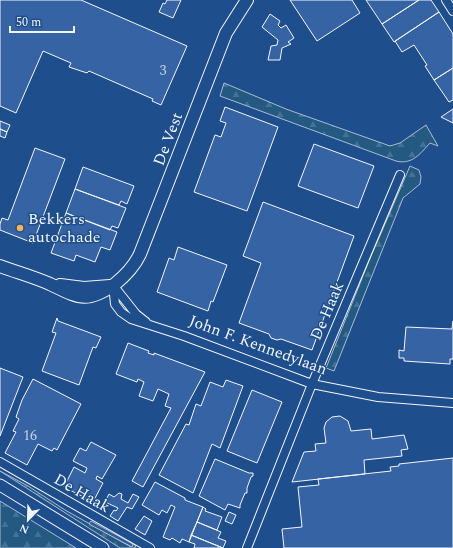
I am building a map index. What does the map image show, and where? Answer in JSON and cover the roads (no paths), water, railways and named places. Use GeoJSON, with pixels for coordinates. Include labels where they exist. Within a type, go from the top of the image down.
{"type":"FeatureCollection","features":[{"type":"Feature","properties":{"kind":"main road","name":"De Vest"},"geometry":{"type":"LineString","coordinates":[[113,285],[125,276],[138,260],[226,33],[247,0]]}},
{"type":"Feature","properties":{"kind":"main road"},"geometry":{"type":"LineString","coordinates":[[0,266],[49,284],[71,295],[84,297],[99,294],[113,285]]}},
{"type":"Feature","properties":{"kind":"street"},"geometry":{"type":"LineString","coordinates":[[446,0],[453,11]]}},
{"type":"Feature","properties":{"kind":"street","name":"De Haak"},"geometry":{"type":"LineString","coordinates":[[247,548],[312,384],[400,175]]}},
{"type":"Feature","properties":{"kind":"street","name":"John F. Kennedylaan"},"geometry":{"type":"LineString","coordinates":[[113,285],[136,314],[148,324],[312,384],[378,397],[453,403]]}},
{"type":"Feature","properties":{"kind":"street","name":"De Haak"},"geometry":{"type":"LineString","coordinates":[[0,462],[150,548]]}},
{"type":"Feature","properties":{"kind":"street"},"geometry":{"type":"LineString","coordinates":[[0,485],[103,548]]}},
{"type":"Feature","properties":{"kind":"place","name":"Bekkers autochade"},"geometry":{"type":"Point","coordinates":[20,228]}}]}
